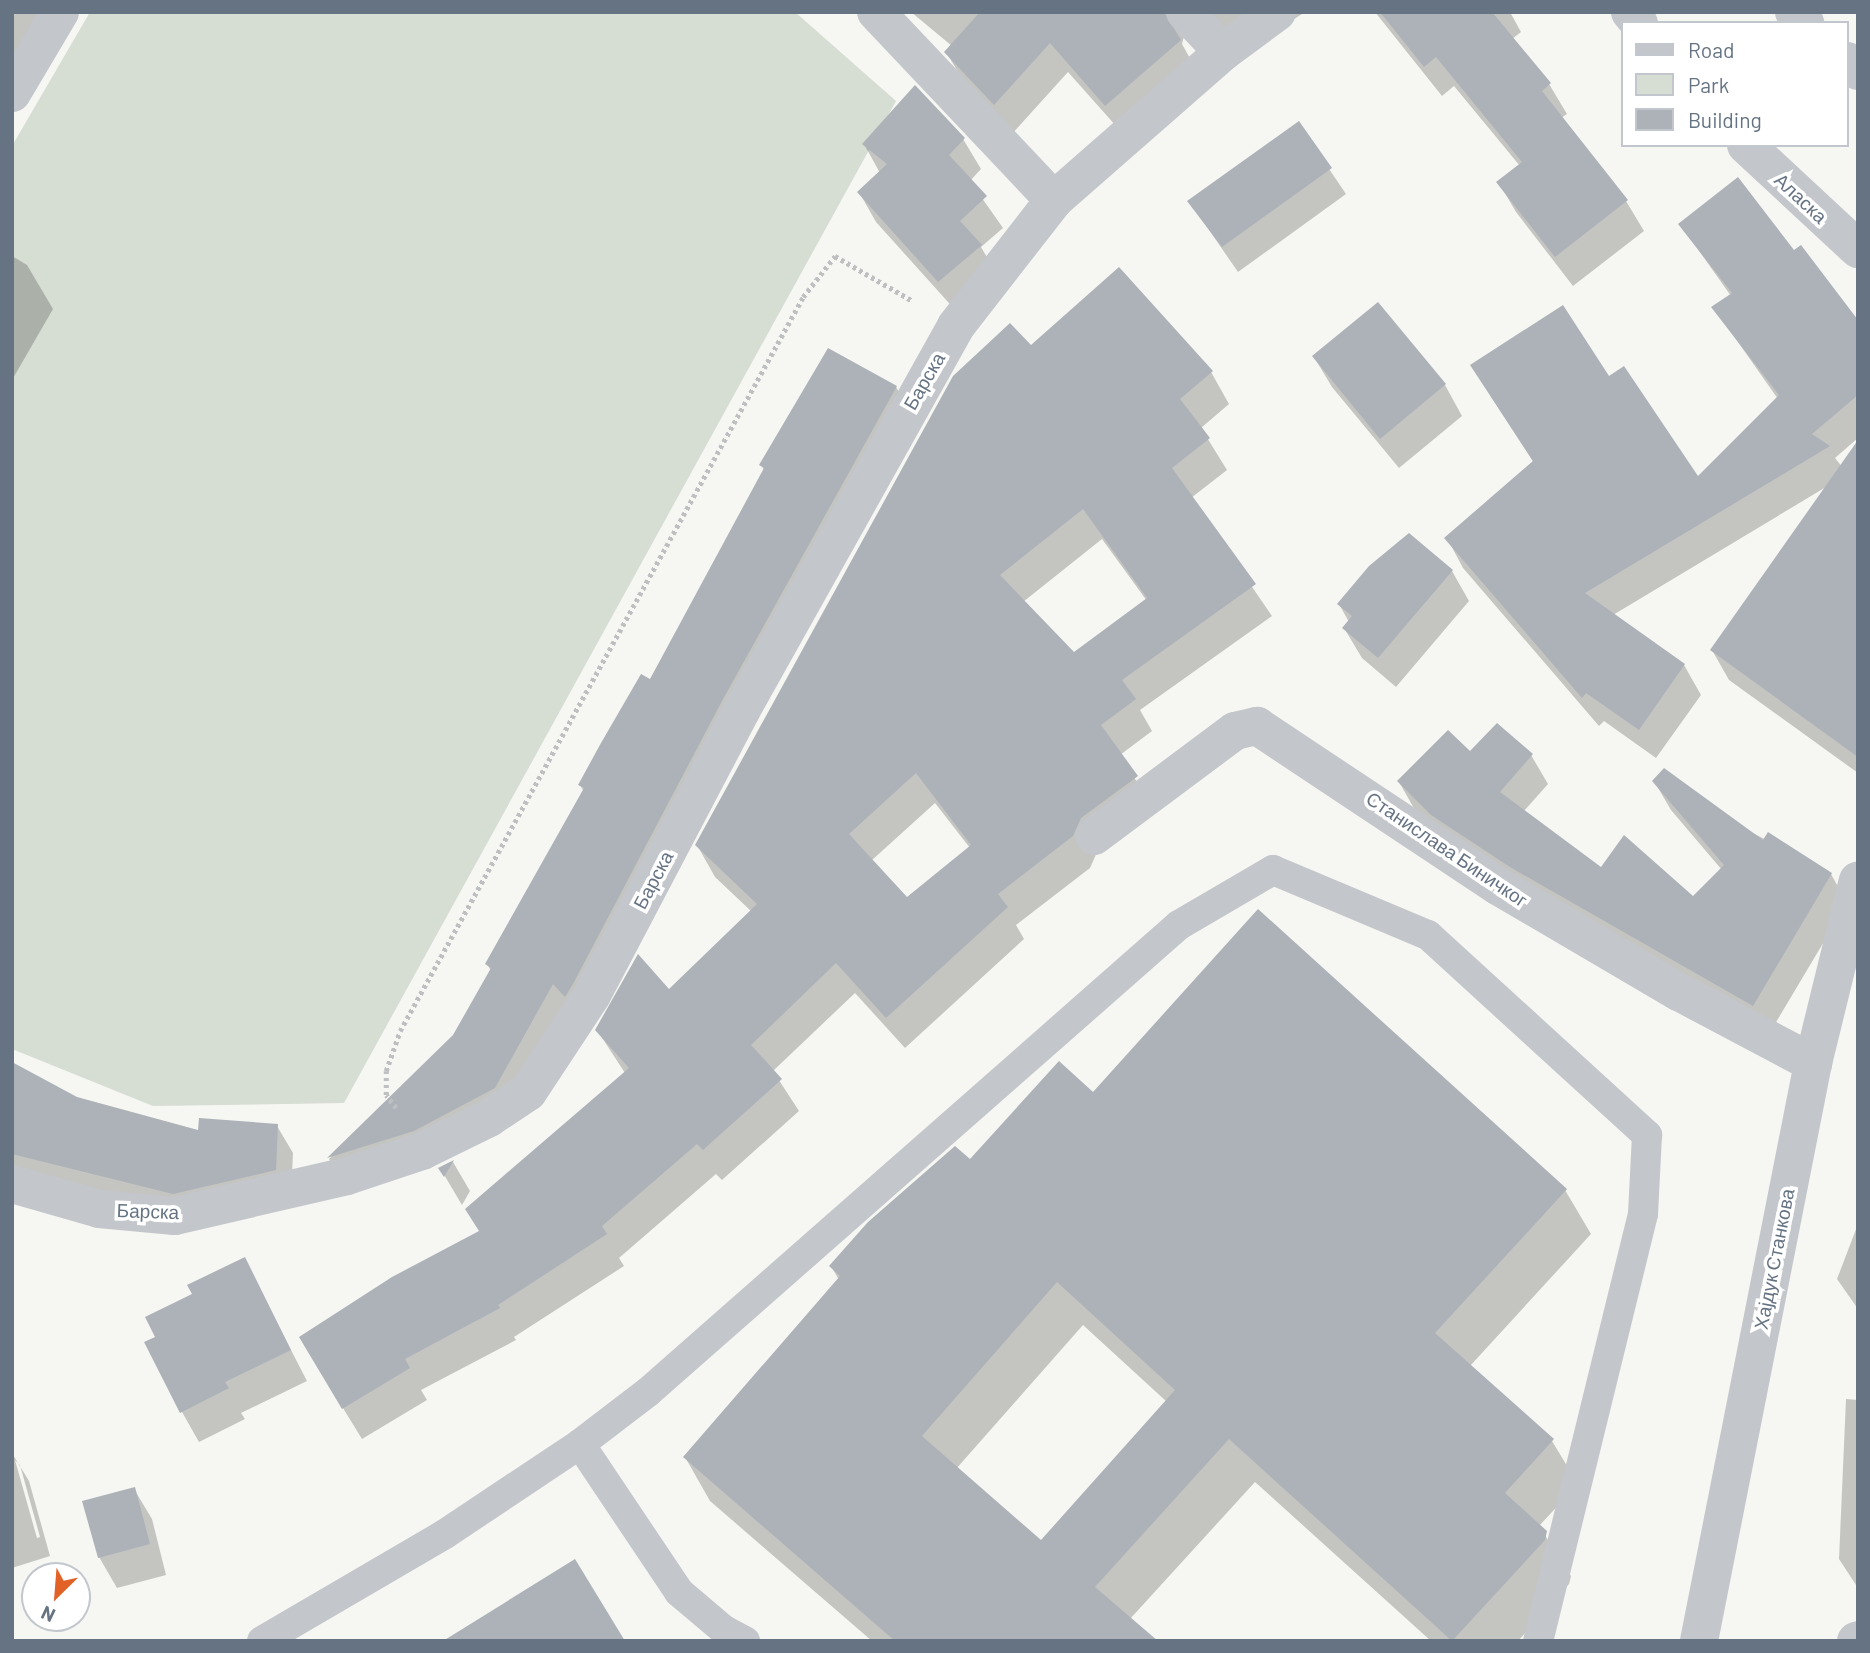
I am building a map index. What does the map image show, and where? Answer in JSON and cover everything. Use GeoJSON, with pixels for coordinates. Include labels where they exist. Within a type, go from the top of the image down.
{"type":"FeatureCollection","features":[{"type":"Feature","properties":{"kind":"street"},"geometry":{"type":"LineString","coordinates":[[12,93],[60,12]]}},
{"type":"Feature","properties":{"kind":"street"},"geometry":{"type":"LineString","coordinates":[[876,12],[1054,200]]}},
{"type":"Feature","properties":{"kind":"street"},"geometry":{"type":"LineString","coordinates":[[1185,12],[1223,52]]}},
{"type":"Feature","properties":{"kind":"street","name":"Барска"},"geometry":{"type":"LineString","coordinates":[[12,1184],[99,1209],[175,1216],[346,1176],[429,1148],[528,1092],[557,1052],[592,995],[741,711],[956,326],[1054,200],[1223,52],[1277,12]]}},
{"type":"Feature","properties":{"kind":"street","name":"Аласка"},"geometry":{"type":"LineString","coordinates":[[1748,147],[1858,249]]}},
{"type":"Feature","properties":{"kind":"street","name":"Станислава Биничког"},"geometry":{"type":"LineString","coordinates":[[1094,836],[1235,732],[1257,726],[1498,886],[1679,992],[1813,1063]]}},
{"type":"Feature","properties":{"kind":"street","name":"Хајдук Станкова"},"geometry":{"type":"LineString","coordinates":[[1699,1641],[1813,1063],[1858,880]]}},
{"type":"Feature","properties":{"kind":"lane"},"geometry":{"type":"LineString","coordinates":[[262,1641],[445,1534],[580,1444],[648,1392],[1180,925],[1273,870],[1428,935],[1647,1135],[1643,1214],[1538,1641]]}},
{"type":"Feature","properties":{"kind":"lane"},"geometry":{"type":"LineString","coordinates":[[580,1444],[679,1592],[724,1630],[745,1641]]}},
{"type":"Feature","properties":{"kind":"path"},"geometry":{"type":"LineString","coordinates":[[429,1148],[386,1095],[386,1071],[400,1031],[803,297],[835,256],[956,326]]}},
{"type":"Feature","properties":{"kind":"green space"},"geometry":{"type":"Polygon","coordinates":[[[90,12],[795,12],[896,101],[344,1103],[153,1106],[12,1049],[12,146],[90,12]]]}},
{"type":"Feature","properties":{"kind":"building"},"geometry":{"type":"Polygon","coordinates":[[[980,12],[1164,12],[1181,40],[1105,106],[1050,43],[994,105],[944,52],[980,12]]]}},
{"type":"Feature","properties":{"kind":"building"},"geometry":{"type":"Polygon","coordinates":[[[1380,12],[1492,12],[1551,83],[1542,91],[1628,200],[1555,257],[1496,182],[1522,162],[1436,57],[1424,67],[1380,12]]]}},
{"type":"Feature","properties":{"kind":"building"},"geometry":{"type":"Polygon","coordinates":[[[915,85],[965,138],[949,155],[987,196],[960,221],[982,245],[938,282],[857,192],[887,164],[862,144],[915,85]]]}},
{"type":"Feature","properties":{"kind":"building"},"geometry":{"type":"Polygon","coordinates":[[[1299,121],[1332,168],[1222,247],[1187,201],[1299,121]]]}},
{"type":"Feature","properties":{"kind":"building"},"geometry":{"type":"Polygon","coordinates":[[[1738,177],[1794,250],[1801,245],[1858,320],[1858,395],[1812,434],[1830,446],[1585,593],[1685,664],[1639,730],[1586,693],[1582,698],[1444,538],[1533,461],[1470,365],[1563,305],[1609,376],[1624,366],[1698,476],[1779,395],[1711,307],[1732,293],[1678,224],[1738,177]]]}},
{"type":"Feature","properties":{"kind":"building"},"geometry":{"type":"Polygon","coordinates":[[[1119,267],[1213,371],[1180,399],[1210,438],[1172,468],[1256,584],[1122,680],[1136,699],[1101,725],[1138,776],[1081,818],[1073,836],[998,894],[1008,907],[886,1018],[836,963],[751,1045],[782,1079],[703,1150],[697,1144],[602,1226],[607,1234],[498,1305],[500,1308],[405,1359],[410,1368],[342,1409],[299,1337],[392,1277],[479,1231],[465,1209],[629,1068],[595,1030],[638,954],[669,989],[757,904],[695,845],[953,376],[1010,323],[1031,345],[1119,267]],[[1083,509],[1000,575],[1074,652],[1147,598],[1083,509]],[[916,773],[849,834],[907,897],[971,845],[916,773]]]}},
{"type":"Feature","properties":{"kind":"building"},"geometry":{"type":"Polygon","coordinates":[[[1378,302],[1446,384],[1380,439],[1312,356],[1378,302]]]}},
{"type":"Feature","properties":{"kind":"building"},"geometry":{"type":"Polygon","coordinates":[[[828,348],[897,386],[722,701],[565,997],[553,984],[495,1088],[414,1131],[327,1158],[453,1035],[491,968],[485,964],[584,788],[578,785],[641,674],[650,679],[764,468],[759,465],[828,348]]]}},
{"type":"Feature","properties":{"kind":"building"},"geometry":{"type":"Polygon","coordinates":[[[1858,440],[1858,757],[1710,650],[1858,440]]]}},
{"type":"Feature","properties":{"kind":"building"},"geometry":{"type":"Polygon","coordinates":[[[1409,533],[1453,570],[1378,658],[1342,628],[1352,616],[1337,604],[1369,566],[1409,533]]]}},
{"type":"Feature","properties":{"kind":"building"},"geometry":{"type":"Polygon","coordinates":[[[1497,723],[1533,754],[1500,792],[1601,867],[1624,835],[1693,896],[1724,865],[1652,781],[1664,768],[1763,840],[1768,832],[1832,873],[1753,1006],[1510,867],[1431,815],[1397,781],[1448,730],[1470,751],[1497,723]]]}},
{"type":"Feature","properties":{"kind":"building"},"geometry":{"type":"Polygon","coordinates":[[[1258,909],[1567,1189],[1435,1333],[1554,1439],[1505,1493],[1547,1531],[1545,1540],[1452,1641],[1229,1439],[1095,1587],[1158,1641],[895,1641],[683,1457],[840,1276],[829,1266],[868,1222],[955,1146],[970,1159],[1059,1061],[1093,1092],[1258,909]],[[1057,1282],[922,1436],[1041,1540],[1175,1390],[1057,1282]]]}},
{"type":"Feature","properties":{"kind":"building"},"geometry":{"type":"Polygon","coordinates":[[[12,1062],[77,1097],[198,1130],[199,1118],[278,1124],[276,1170],[173,1194],[12,1154],[12,1062]]]}},
{"type":"Feature","properties":{"kind":"building"},"geometry":{"type":"Polygon","coordinates":[[[454,1160],[444,1177],[438,1168],[454,1160]]]}},
{"type":"Feature","properties":{"kind":"building"},"geometry":{"type":"Polygon","coordinates":[[[245,1257],[291,1350],[225,1382],[229,1388],[180,1413],[144,1342],[155,1337],[145,1317],[192,1294],[187,1285],[245,1257]]]}},
{"type":"Feature","properties":{"kind":"building"},"geometry":{"type":"Polygon","coordinates":[[[135,1487],[150,1544],[98,1558],[82,1501],[135,1487]]]}},
{"type":"Feature","properties":{"kind":"building"},"geometry":{"type":"Polygon","coordinates":[[[575,1559],[625,1641],[443,1641],[575,1559]]]}}]}
